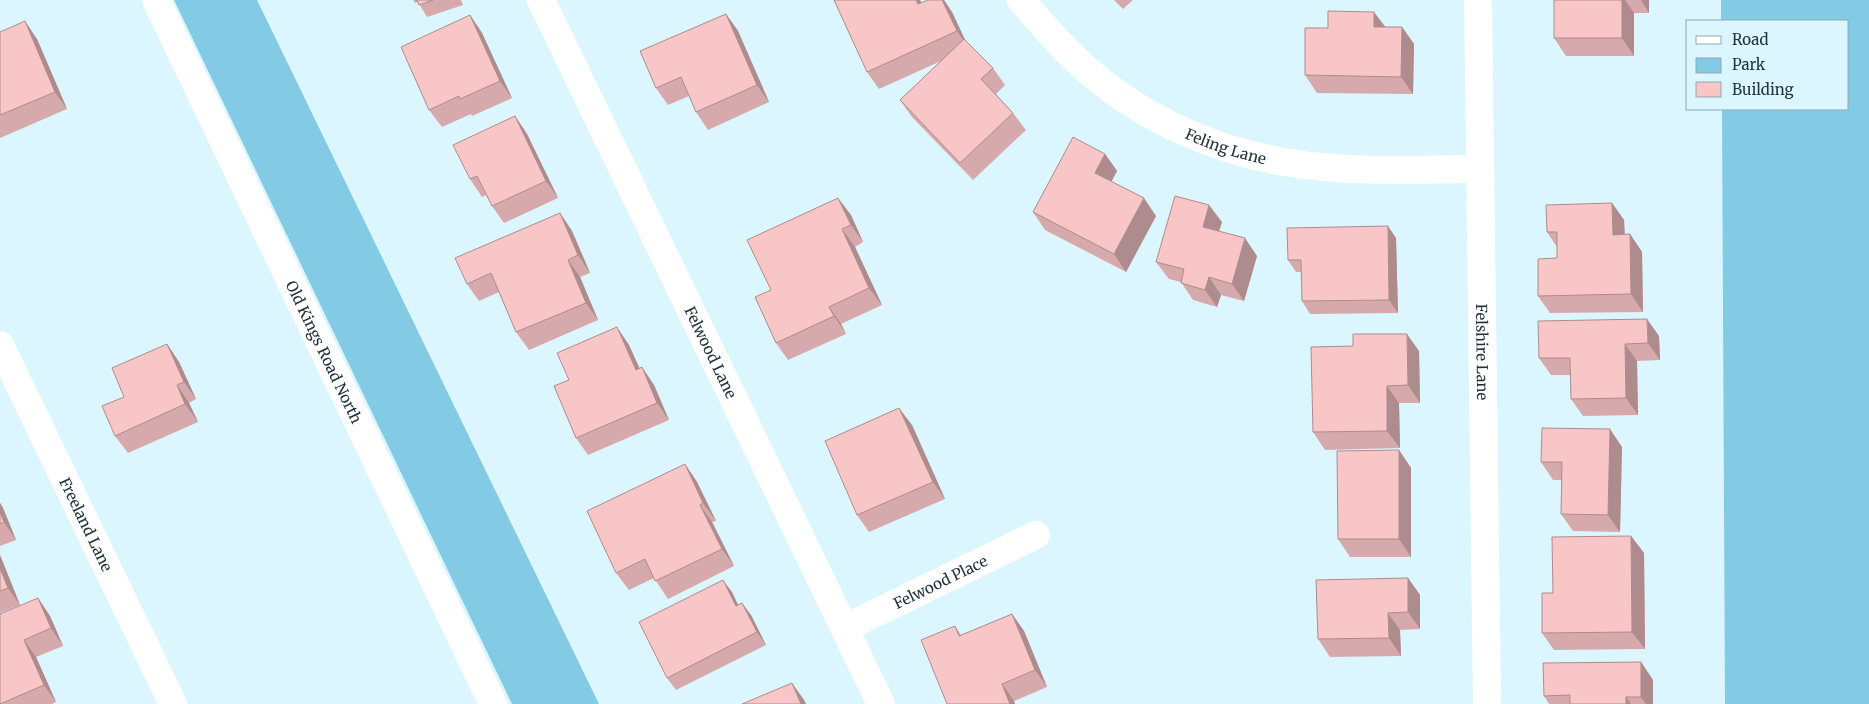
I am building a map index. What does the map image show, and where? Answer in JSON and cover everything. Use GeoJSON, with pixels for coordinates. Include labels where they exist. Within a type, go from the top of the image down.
{"type":"FeatureCollection","features":[{"type":"Feature","properties":{"kind":"street","name":"Old Kings Road North"},"geometry":{"type":"LineString","coordinates":[[156,0],[493,704]]}},
{"type":"Feature","properties":{"kind":"street","name":"Felwood Lane"},"geometry":{"type":"LineString","coordinates":[[541,0],[881,704]]}},
{"type":"Feature","properties":{"kind":"street","name":"Feling Lane"},"geometry":{"type":"LineString","coordinates":[[1021,0],[1049,33],[1093,75],[1156,117],[1187,133],[1221,146],[1255,156],[1290,163],[1326,167],[1480,168]]}},
{"type":"Feature","properties":{"kind":"street","name":"Felshire Lane"},"geometry":{"type":"LineString","coordinates":[[1478,0],[1487,704]]}},
{"type":"Feature","properties":{"kind":"street","name":"Freeland Lane"},"geometry":{"type":"LineString","coordinates":[[0,345],[172,704]]}},
{"type":"Feature","properties":{"kind":"street","name":"Felwood Place"},"geometry":{"type":"LineString","coordinates":[[845,628],[1036,536]]}},
{"type":"Feature","properties":{"kind":"green space"},"geometry":{"type":"Polygon","coordinates":[[[174,0],[257,0],[599,704],[512,704],[174,0]]]}},
{"type":"Feature","properties":{"kind":"green space"},"geometry":{"type":"Polygon","coordinates":[[[1721,0],[1869,0],[1869,704],[1725,704],[1722,110],[1849,110],[1849,20],[1721,20],[1721,0]]]}},
{"type":"Feature","properties":{"kind":"building"},"geometry":{"type":"Polygon","coordinates":[[[417,0],[433,0],[419,5],[417,0]]]}},
{"type":"Feature","properties":{"kind":"building"},"geometry":{"type":"Polygon","coordinates":[[[834,0],[916,0],[918,4],[928,0],[942,0],[957,31],[867,72],[834,0]]]}},
{"type":"Feature","properties":{"kind":"building"},"geometry":{"type":"Polygon","coordinates":[[[1554,0],[1622,0],[1622,38],[1554,38],[1554,0]]]}},
{"type":"Feature","properties":{"kind":"building"},"geometry":{"type":"Polygon","coordinates":[[[1328,11],[1374,12],[1374,27],[1402,27],[1401,77],[1305,75],[1305,28],[1328,28],[1328,11]]]}},
{"type":"Feature","properties":{"kind":"building"},"geometry":{"type":"Polygon","coordinates":[[[726,14],[757,85],[696,112],[681,77],[656,88],[640,51],[726,14]]]}},
{"type":"Feature","properties":{"kind":"building"},"geometry":{"type":"Polygon","coordinates":[[[470,15],[500,81],[460,99],[459,96],[429,110],[401,47],[470,15]]]}},
{"type":"Feature","properties":{"kind":"building"},"geometry":{"type":"Polygon","coordinates":[[[25,21],[55,92],[0,115],[0,32],[25,21]]]}},
{"type":"Feature","properties":{"kind":"building"},"geometry":{"type":"Polygon","coordinates":[[[964,39],[993,68],[981,79],[1013,113],[960,163],[900,100],[964,39]]]}},
{"type":"Feature","properties":{"kind":"building"},"geometry":{"type":"Polygon","coordinates":[[[515,116],[546,181],[492,206],[477,176],[470,179],[453,145],[515,116]]]}},
{"type":"Feature","properties":{"kind":"building"},"geometry":{"type":"Polygon","coordinates":[[[1073,137],[1105,154],[1095,173],[1144,198],[1114,254],[1033,212],[1073,137]]]}},
{"type":"Feature","properties":{"kind":"building"},"geometry":{"type":"Polygon","coordinates":[[[1175,196],[1209,205],[1203,227],[1245,238],[1232,284],[1209,277],[1205,290],[1181,283],[1184,269],[1156,262],[1175,196]]]}},
{"type":"Feature","properties":{"kind":"building"},"geometry":{"type":"Polygon","coordinates":[[[838,198],[851,225],[842,229],[869,288],[829,307],[834,316],[776,343],[755,297],[771,290],[747,240],[838,198]]]}},
{"type":"Feature","properties":{"kind":"building"},"geometry":{"type":"Polygon","coordinates":[[[1612,203],[1613,235],[1630,234],[1631,294],[1538,296],[1538,259],[1557,258],[1557,232],[1547,232],[1546,205],[1612,203]]]}},
{"type":"Feature","properties":{"kind":"building"},"geometry":{"type":"Polygon","coordinates":[[[560,213],[578,255],[568,260],[586,303],[516,332],[491,273],[467,284],[455,258],[560,213]]]}},
{"type":"Feature","properties":{"kind":"building"},"geometry":{"type":"Polygon","coordinates":[[[1388,226],[1389,300],[1302,301],[1301,260],[1288,260],[1287,228],[1388,226]]]}},
{"type":"Feature","properties":{"kind":"building"},"geometry":{"type":"Polygon","coordinates":[[[1647,319],[1648,343],[1625,344],[1626,398],[1571,399],[1570,358],[1539,358],[1538,321],[1647,319]]]}},
{"type":"Feature","properties":{"kind":"building"},"geometry":{"type":"Polygon","coordinates":[[[617,327],[636,370],[642,367],[657,403],[576,438],[554,386],[569,380],[557,353],[617,327]]]}},
{"type":"Feature","properties":{"kind":"building"},"geometry":{"type":"Polygon","coordinates":[[[1353,334],[1407,334],[1408,385],[1387,386],[1387,431],[1313,432],[1311,347],[1353,346],[1353,334]]]}},
{"type":"Feature","properties":{"kind":"building"},"geometry":{"type":"Polygon","coordinates":[[[167,344],[184,382],[177,385],[185,404],[115,436],[102,406],[124,397],[112,368],[167,344]]]}},
{"type":"Feature","properties":{"kind":"building"},"geometry":{"type":"Polygon","coordinates":[[[899,408],[933,482],[857,515],[825,441],[899,408]]]}},
{"type":"Feature","properties":{"kind":"building"},"geometry":{"type":"Polygon","coordinates":[[[1542,428],[1610,429],[1608,515],[1561,514],[1562,462],[1541,462],[1542,428]]]}},
{"type":"Feature","properties":{"kind":"building"},"geometry":{"type":"Polygon","coordinates":[[[1399,450],[1399,539],[1338,539],[1337,451],[1399,450]]]}},
{"type":"Feature","properties":{"kind":"building"},"geometry":{"type":"Polygon","coordinates":[[[685,464],[703,503],[700,505],[722,549],[655,581],[645,559],[616,573],[587,511],[685,464]]]}},
{"type":"Feature","properties":{"kind":"building"},"geometry":{"type":"Polygon","coordinates":[[[0,512],[4,522],[0,524],[0,512]]]}},
{"type":"Feature","properties":{"kind":"building"},"geometry":{"type":"Polygon","coordinates":[[[1631,536],[1632,632],[1542,633],[1542,593],[1553,593],[1552,537],[1631,536]]]}},
{"type":"Feature","properties":{"kind":"building"},"geometry":{"type":"Polygon","coordinates":[[[0,568],[8,588],[0,591],[0,568]]]}},
{"type":"Feature","properties":{"kind":"building"},"geometry":{"type":"Polygon","coordinates":[[[1408,578],[1408,612],[1388,613],[1389,638],[1318,639],[1316,580],[1408,578]]]}},
{"type":"Feature","properties":{"kind":"building"},"geometry":{"type":"Polygon","coordinates":[[[723,580],[736,606],[742,603],[757,632],[667,678],[639,622],[723,580]]]}},
{"type":"Feature","properties":{"kind":"building"},"geometry":{"type":"Polygon","coordinates":[[[38,598],[51,628],[24,640],[44,685],[0,704],[0,614],[38,598]]]}},
{"type":"Feature","properties":{"kind":"building"},"geometry":{"type":"Polygon","coordinates":[[[1012,614],[1035,670],[1002,684],[1010,704],[947,704],[921,640],[955,626],[959,636],[1012,614]]]}},
{"type":"Feature","properties":{"kind":"building"},"geometry":{"type":"Polygon","coordinates":[[[1641,662],[1641,697],[1626,697],[1626,704],[1570,704],[1570,695],[1544,696],[1543,663],[1641,662]]]}},
{"type":"Feature","properties":{"kind":"building"},"geometry":{"type":"Polygon","coordinates":[[[792,683],[801,704],[742,704],[792,683]]]}}]}
